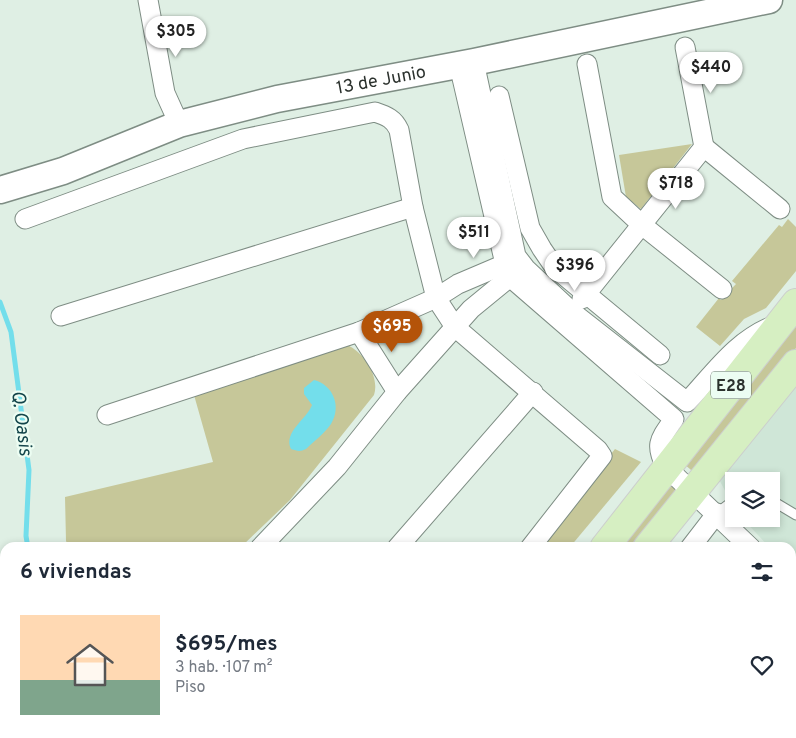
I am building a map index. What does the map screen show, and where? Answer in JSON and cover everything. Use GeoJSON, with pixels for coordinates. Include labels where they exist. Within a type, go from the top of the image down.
{"type":"FeatureCollection","features":[{"type":"Feature","properties":{"kind":"main road","name":"13 de Junio"},"geometry":{"type":"LineString","coordinates":[[0,190],[63,171],[179,124],[277,99],[467,64],[769,0]]}},
{"type":"Feature","properties":{"kind":"main road","name":"E28"},"geometry":{"type":"LineString","coordinates":[[609,542],[787,313]]}},
{"type":"Feature","properties":{"kind":"main road","name":"E28"},"geometry":{"type":"LineString","coordinates":[[652,542],[796,364]]}},
{"type":"Feature","properties":{"kind":"street"},"geometry":{"type":"LineString","coordinates":[[148,0],[165,93],[179,124]]}},
{"type":"Feature","properties":{"kind":"street"},"geometry":{"type":"LineString","coordinates":[[685,47],[704,147],[780,209]]}},
{"type":"Feature","properties":{"kind":"street"},"geometry":{"type":"LineString","coordinates":[[467,64],[514,266],[674,419]]}},
{"type":"Feature","properties":{"kind":"street"},"geometry":{"type":"LineString","coordinates":[[587,64],[612,197],[642,225],[722,289]]}},
{"type":"Feature","properties":{"kind":"street"},"geometry":{"type":"LineString","coordinates":[[499,96],[530,228],[579,303],[687,402]]}},
{"type":"Feature","properties":{"kind":"street"},"geometry":{"type":"LineString","coordinates":[[26,219],[243,139],[375,112],[395,122],[399,130],[413,207],[436,298],[455,327],[533,392],[598,450],[602,456],[535,542]]}},
{"type":"Feature","properties":{"kind":"street"},"geometry":{"type":"LineString","coordinates":[[579,303],[704,147]]}},
{"type":"Feature","properties":{"kind":"street"},"geometry":{"type":"LineString","coordinates":[[61,316],[413,207]]}},
{"type":"Feature","properties":{"kind":"street"},"geometry":{"type":"LineString","coordinates":[[266,542],[337,467],[397,392],[471,309],[514,266]]}},
{"type":"Feature","properties":{"kind":"street"},"geometry":{"type":"LineString","coordinates":[[107,415],[359,332],[436,298],[458,284],[514,266],[579,303],[660,356]]}},
{"type":"Feature","properties":{"kind":"street"},"geometry":{"type":"LineString","coordinates":[[745,542],[666,467],[660,455],[659,441],[687,402],[738,345],[787,313]]}},
{"type":"Feature","properties":{"kind":"street"},"geometry":{"type":"LineString","coordinates":[[359,332],[397,392]]}},
{"type":"Feature","properties":{"kind":"street"},"geometry":{"type":"LineString","coordinates":[[402,542],[533,392]]}},
{"type":"Feature","properties":{"kind":"street"},"geometry":{"type":"LineString","coordinates":[[694,542],[716,513]]}},
{"type":"Feature","properties":{"kind":"lane"},"geometry":{"type":"LineString","coordinates":[[780,505],[796,515]]}},
{"type":"Feature","properties":{"kind":"lane"},"geometry":{"type":"LineString","coordinates":[[716,513],[725,506]]}},
{"type":"Feature","properties":{"kind":"shaded area"},"geometry":{"type":"Polygon","coordinates":[[[796,376],[796,542],[764,542],[750,527],[780,527],[780,472],[725,472],[725,491],[717,476],[796,376]]]}},
{"type":"Feature","properties":{"kind":"green space"},"geometry":{"type":"Polygon","coordinates":[[[692,144],[641,209],[626,197],[619,155],[692,144]]]}},
{"type":"Feature","properties":{"kind":"green space"},"geometry":{"type":"Polygon","coordinates":[[[788,219],[796,227],[796,271],[766,308],[744,319],[720,346],[696,327],[719,298],[721,300],[736,284],[732,281],[779,225],[782,227],[788,219]]]}},
{"type":"Feature","properties":{"kind":"green space"},"geometry":{"type":"Polygon","coordinates":[[[796,326],[796,348],[697,475],[684,464],[796,326]]]}},
{"type":"Feature","properties":{"kind":"green space"},"geometry":{"type":"Polygon","coordinates":[[[347,345],[365,359],[375,381],[374,395],[290,500],[246,542],[66,542],[65,497],[213,462],[194,395],[347,345]]]}},
{"type":"Feature","properties":{"kind":"green space"},"geometry":{"type":"Polygon","coordinates":[[[615,449],[641,462],[574,542],[542,542],[615,449]]]}},
{"type":"Feature","properties":{"kind":"green space"},"geometry":{"type":"Polygon","coordinates":[[[671,485],[683,495],[643,542],[626,542],[671,485]]]}},
{"type":"Feature","properties":{"kind":"water"},"geometry":{"type":"Polygon","coordinates":[[[314,380],[331,391],[336,410],[334,417],[326,431],[306,449],[300,451],[291,449],[290,437],[312,405],[304,394],[304,388],[314,380]]]}},
{"type":"Feature","properties":{"kind":"waterway","name":"Q. Oasis"},"geometry":{"type":"LineString","coordinates":[[0,302],[11,332],[29,470],[27,542]]}}]}
